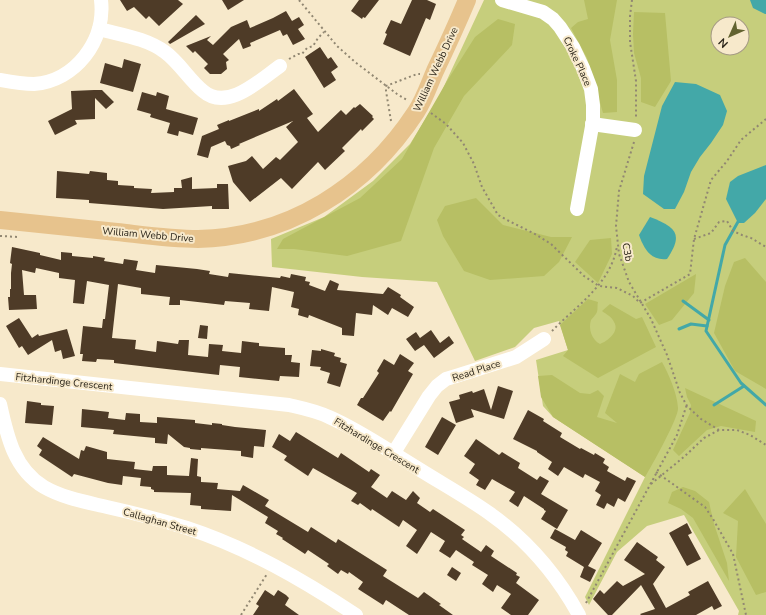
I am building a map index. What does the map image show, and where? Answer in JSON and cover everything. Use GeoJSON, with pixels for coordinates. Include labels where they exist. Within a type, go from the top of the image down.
{"type":"FeatureCollection","features":[{"type":"Feature","properties":{"kind":"main road","name":"William Webb Drive"},"geometry":{"type":"LineString","coordinates":[[0,220],[177,238],[216,237],[251,232],[273,226],[300,215],[345,189],[364,174],[396,141],[418,108],[467,0]]}},
{"type":"Feature","properties":{"kind":"street"},"geometry":{"type":"LineString","coordinates":[[0,80],[34,84],[60,76],[72,69],[82,60],[92,46],[99,29],[102,13],[101,0]]}},
{"type":"Feature","properties":{"kind":"street","name":"Croke Place"},"geometry":{"type":"LineString","coordinates":[[502,0],[543,12],[560,27],[573,47],[591,89],[593,105],[592,124],[577,209]]}},
{"type":"Feature","properties":{"kind":"street"},"geometry":{"type":"LineString","coordinates":[[99,29],[156,46],[171,57],[203,92],[217,98],[237,96],[280,66]]}},
{"type":"Feature","properties":{"kind":"street"},"geometry":{"type":"LineString","coordinates":[[592,124],[635,130]]}},
{"type":"Feature","properties":{"kind":"street","name":"Read Place"},"geometry":{"type":"LineString","coordinates":[[393,454],[429,396],[437,386],[446,379],[516,357],[544,339]]}},
{"type":"Feature","properties":{"kind":"street","name":"Fitzhardinge Crescent"},"geometry":{"type":"LineString","coordinates":[[0,374],[289,405],[330,417],[355,430],[489,513],[530,548],[554,576],[581,612]]}},
{"type":"Feature","properties":{"kind":"street","name":"Callaghan Street"},"geometry":{"type":"LineString","coordinates":[[0,404],[13,452],[23,468],[43,487],[69,498],[134,513],[188,528],[239,548],[313,586],[356,615]]}},
{"type":"Feature","properties":{"kind":"path","name":"C3b"},"geometry":{"type":"LineString","coordinates":[[632,0],[630,16],[630,42],[636,81],[637,102],[633,148],[620,192],[616,226],[617,243],[622,265],[640,303],[651,320],[667,356],[680,393],[687,406],[701,419],[719,430],[737,430],[750,435],[766,445]]}},
{"type":"Feature","properties":{"kind":"path"},"geometry":{"type":"LineString","coordinates":[[280,66],[298,54],[302,54],[307,48],[313,46],[324,32]]}},
{"type":"Feature","properties":{"kind":"path"},"geometry":{"type":"LineString","coordinates":[[391,125],[386,86],[417,74],[425,74]]}},
{"type":"Feature","properties":{"kind":"path"},"geometry":{"type":"LineString","coordinates":[[546,241],[584,276],[599,286],[617,288],[633,296],[640,303],[690,274],[694,239],[711,180],[741,140],[766,119]]}},
{"type":"Feature","properties":{"kind":"path"},"geometry":{"type":"LineString","coordinates":[[694,239],[711,234],[719,222],[727,221],[733,231],[751,238],[766,247]]}},
{"type":"Feature","properties":{"kind":"path"},"geometry":{"type":"LineString","coordinates":[[544,339],[599,286],[616,254],[617,243]]}},
{"type":"Feature","properties":{"kind":"path"},"geometry":{"type":"LineString","coordinates":[[581,612],[677,435],[687,406]]}},
{"type":"Feature","properties":{"kind":"path"},"geometry":{"type":"LineString","coordinates":[[649,485],[685,456],[704,438],[719,430]]}},
{"type":"Feature","properties":{"kind":"path"},"geometry":{"type":"LineString","coordinates":[[656,472],[705,507],[713,519],[732,554],[746,615]]}},
{"type":"Feature","properties":{"kind":"path"},"geometry":{"type":"LineString","coordinates":[[240,615],[274,565]]}},
{"type":"Feature","properties":{"kind":"green space"},"geometry":{"type":"Polygon","coordinates":[[[484,0],[766,0],[766,615],[738,615],[739,611],[684,515],[647,526],[617,552],[589,605],[585,597],[645,477],[553,417],[543,406],[536,360],[568,350],[559,321],[534,328],[515,347],[475,361],[437,282],[362,277],[272,267],[271,239],[324,217],[373,181],[410,144],[439,97],[484,0]]]}},
{"type":"Feature","properties":{"kind":"green space"},"geometry":{"type":"Polygon","coordinates":[[[584,0],[617,0],[610,40],[617,80],[617,112],[603,113],[587,58],[571,28],[578,22],[588,19],[584,0]]]}},
{"type":"Feature","properties":{"kind":"green space"},"geometry":{"type":"Polygon","coordinates":[[[634,12],[665,13],[671,81],[655,107],[641,102],[641,78],[634,53],[634,12]]]}},
{"type":"Feature","properties":{"kind":"green space"},"geometry":{"type":"Polygon","coordinates":[[[498,19],[515,24],[512,45],[464,96],[434,148],[401,241],[347,256],[294,249],[277,249],[283,239],[360,198],[402,159],[447,81],[475,37],[498,19]]]}},
{"type":"Feature","properties":{"kind":"green space"},"geometry":{"type":"Polygon","coordinates":[[[476,198],[503,225],[551,237],[572,237],[559,262],[544,276],[490,280],[464,271],[443,236],[437,220],[445,206],[476,198]]]}},
{"type":"Feature","properties":{"kind":"green space"},"geometry":{"type":"Polygon","coordinates":[[[611,238],[612,254],[598,283],[575,262],[590,240],[611,238]]]}},
{"type":"Feature","properties":{"kind":"green space"},"geometry":{"type":"Polygon","coordinates":[[[745,258],[766,282],[766,389],[735,371],[714,333],[725,286],[734,262],[745,258]]]}},
{"type":"Feature","properties":{"kind":"green space"},"geometry":{"type":"Polygon","coordinates":[[[696,274],[694,293],[672,320],[659,325],[645,304],[696,274]]]}},
{"type":"Feature","properties":{"kind":"green space"},"geometry":{"type":"Polygon","coordinates":[[[588,299],[598,302],[597,312],[590,323],[590,330],[597,342],[600,344],[606,341],[614,332],[615,325],[613,320],[602,311],[610,304],[636,319],[642,317],[656,347],[598,378],[563,356],[568,350],[560,325],[588,299]]]}},
{"type":"Feature","properties":{"kind":"green space"},"geometry":{"type":"Polygon","coordinates":[[[662,362],[672,384],[678,408],[670,431],[645,477],[553,417],[541,397],[538,376],[552,375],[580,393],[590,394],[598,390],[604,396],[597,417],[617,423],[605,413],[620,374],[635,382],[639,374],[662,362]]]}},
{"type":"Feature","properties":{"kind":"green space"},"geometry":{"type":"Polygon","coordinates":[[[685,388],[756,421],[755,432],[721,426],[707,430],[679,456],[673,450],[690,413],[691,405],[685,388]]]}},
{"type":"Feature","properties":{"kind":"green space"},"geometry":{"type":"Polygon","coordinates":[[[683,487],[695,491],[709,502],[714,524],[727,563],[729,581],[693,518],[681,509],[668,503],[672,492],[683,487]]]}},
{"type":"Feature","properties":{"kind":"green space"},"geometry":{"type":"Polygon","coordinates":[[[745,489],[766,524],[766,592],[756,595],[736,557],[738,521],[723,513],[745,489]]]}},
{"type":"Feature","properties":{"kind":"water"},"geometry":{"type":"Polygon","coordinates":[[[750,0],[766,0],[766,14],[753,8],[750,0]]]}},
{"type":"Feature","properties":{"kind":"water"},"geometry":{"type":"Polygon","coordinates":[[[675,82],[696,84],[720,95],[727,111],[723,125],[691,172],[684,192],[675,209],[664,209],[643,194],[644,176],[662,106],[675,82]]]}},
{"type":"Feature","properties":{"kind":"water"},"geometry":{"type":"Polygon","coordinates":[[[766,165],[766,199],[755,213],[744,223],[738,223],[726,199],[730,182],[738,176],[766,165]]]}},
{"type":"Feature","properties":{"kind":"water"},"geometry":{"type":"Polygon","coordinates":[[[650,217],[666,224],[675,232],[675,243],[667,259],[652,256],[641,240],[639,235],[650,217]]]}},
{"type":"Feature","properties":{"kind":"building"},"geometry":{"type":"Polygon","coordinates":[[[120,0],[178,0],[183,4],[159,26],[149,16],[146,19],[134,7],[127,11],[120,0]]]}},
{"type":"Feature","properties":{"kind":"building"},"geometry":{"type":"Polygon","coordinates":[[[222,0],[244,0],[228,10],[222,0]]]}},
{"type":"Feature","properties":{"kind":"building"},"geometry":{"type":"Polygon","coordinates":[[[359,0],[379,0],[365,18],[363,17],[362,19],[351,11],[359,0]]]}},
{"type":"Feature","properties":{"kind":"building"},"geometry":{"type":"Polygon","coordinates":[[[412,0],[427,0],[436,4],[430,20],[426,18],[410,56],[383,44],[387,34],[385,33],[391,20],[401,24],[412,0]]]}},
{"type":"Feature","properties":{"kind":"building"},"geometry":{"type":"Polygon","coordinates":[[[286,11],[292,21],[299,17],[304,25],[298,29],[305,39],[293,45],[287,34],[283,36],[280,30],[250,43],[251,46],[243,49],[239,39],[223,54],[229,60],[226,62],[227,69],[221,74],[210,74],[204,68],[208,64],[195,51],[193,53],[186,46],[211,36],[207,40],[213,45],[231,27],[247,20],[250,28],[286,11]]]}},
{"type":"Feature","properties":{"kind":"building"},"geometry":{"type":"Polygon","coordinates":[[[196,15],[205,24],[170,44],[168,42],[196,15]]]}},
{"type":"Feature","properties":{"kind":"building"},"geometry":{"type":"Polygon","coordinates":[[[320,47],[328,59],[331,57],[338,67],[331,72],[336,80],[324,88],[305,57],[320,47]]]}},
{"type":"Feature","properties":{"kind":"building"},"geometry":{"type":"Polygon","coordinates":[[[124,59],[141,64],[133,92],[100,83],[105,63],[122,68],[124,59]]]}},
{"type":"Feature","properties":{"kind":"building"},"geometry":{"type":"Polygon","coordinates":[[[294,89],[313,114],[307,118],[318,132],[341,110],[346,115],[354,107],[355,108],[360,104],[373,116],[372,117],[374,119],[362,131],[361,129],[342,148],[345,151],[325,170],[318,162],[292,189],[281,178],[250,202],[233,182],[228,166],[246,161],[252,156],[263,169],[276,157],[280,160],[298,142],[286,127],[293,121],[239,144],[240,145],[231,149],[225,141],[211,147],[208,158],[197,155],[202,136],[219,129],[217,125],[259,109],[259,111],[277,99],[278,101],[294,89]]]}},
{"type":"Feature","properties":{"kind":"building"},"geometry":{"type":"Polygon","coordinates":[[[102,90],[114,102],[106,109],[95,98],[95,119],[75,120],[77,124],[55,135],[48,121],[72,109],[71,91],[102,90]]]}},
{"type":"Feature","properties":{"kind":"building"},"geometry":{"type":"Polygon","coordinates":[[[142,92],[156,96],[157,92],[169,96],[166,109],[198,118],[193,135],[179,131],[178,136],[167,133],[170,123],[150,117],[151,114],[137,110],[142,92]]]}},
{"type":"Feature","properties":{"kind":"building"},"geometry":{"type":"Polygon","coordinates":[[[57,171],[89,174],[90,171],[107,173],[107,180],[118,181],[118,185],[152,189],[151,193],[174,192],[174,188],[182,188],[181,180],[192,177],[192,189],[217,188],[217,184],[228,184],[229,209],[212,209],[212,206],[163,209],[89,203],[89,200],[56,198],[57,171]]]}},
{"type":"Feature","properties":{"kind":"building"},"geometry":{"type":"Polygon","coordinates":[[[12,247],[40,253],[40,255],[61,260],[61,252],[72,253],[72,256],[93,258],[93,256],[105,258],[104,261],[123,264],[124,259],[138,261],[136,270],[155,273],[156,265],[210,271],[209,274],[228,277],[229,273],[280,278],[281,276],[290,278],[291,274],[306,277],[305,281],[310,282],[309,285],[325,291],[330,280],[339,284],[337,290],[383,294],[388,287],[401,295],[400,297],[414,307],[408,317],[392,308],[388,315],[373,305],[372,315],[356,313],[354,336],[342,335],[342,328],[309,315],[308,318],[298,315],[299,309],[291,307],[294,292],[272,287],[269,311],[249,309],[250,303],[225,301],[224,305],[180,300],[180,305],[169,305],[170,297],[141,294],[141,288],[118,284],[112,338],[136,340],[135,349],[156,352],[157,341],[178,344],[179,340],[189,340],[188,355],[208,357],[209,344],[223,345],[222,351],[241,353],[242,341],[259,343],[259,346],[285,348],[285,355],[292,355],[291,362],[300,363],[299,377],[280,376],[279,381],[239,377],[240,367],[220,365],[219,375],[114,363],[114,360],[97,359],[96,362],[82,361],[83,354],[80,354],[83,326],[102,328],[103,319],[105,319],[109,285],[87,281],[84,304],[73,303],[75,280],[59,278],[59,273],[36,268],[35,273],[22,270],[24,295],[36,295],[37,309],[9,310],[8,297],[10,297],[11,289],[12,264],[10,263],[12,247]]]}},
{"type":"Feature","properties":{"kind":"building"},"geometry":{"type":"Polygon","coordinates":[[[19,318],[32,338],[38,334],[39,336],[67,329],[75,356],[63,359],[61,350],[55,352],[52,340],[28,355],[22,346],[19,348],[6,326],[19,318]]]}},
{"type":"Feature","properties":{"kind":"building"},"geometry":{"type":"Polygon","coordinates":[[[200,325],[208,326],[207,339],[198,338],[200,325]]]}},
{"type":"Feature","properties":{"kind":"building"},"geometry":{"type":"Polygon","coordinates":[[[431,330],[440,343],[449,336],[454,343],[434,358],[424,345],[415,351],[406,339],[416,332],[420,338],[431,330]]]}},
{"type":"Feature","properties":{"kind":"building"},"geometry":{"type":"Polygon","coordinates":[[[321,349],[335,353],[334,356],[341,358],[340,362],[347,364],[340,387],[327,383],[330,373],[320,370],[321,367],[310,366],[312,350],[321,351],[321,349]]]}},
{"type":"Feature","properties":{"kind":"building"},"geometry":{"type":"Polygon","coordinates":[[[400,354],[414,363],[408,371],[413,374],[391,412],[390,411],[383,421],[357,405],[379,373],[377,371],[384,359],[394,365],[400,354]]]}},
{"type":"Feature","properties":{"kind":"building"},"geometry":{"type":"Polygon","coordinates":[[[498,386],[513,391],[504,419],[471,409],[474,417],[456,423],[449,402],[460,399],[459,395],[472,391],[473,393],[484,389],[491,410],[498,386]]]}},
{"type":"Feature","properties":{"kind":"building"},"geometry":{"type":"Polygon","coordinates":[[[27,401],[41,403],[41,405],[54,406],[52,425],[25,423],[27,401]]]}},
{"type":"Feature","properties":{"kind":"building"},"geometry":{"type":"Polygon","coordinates":[[[82,409],[109,412],[108,418],[125,420],[126,413],[140,414],[140,422],[157,423],[157,417],[195,420],[195,423],[212,425],[212,423],[266,430],[264,447],[254,446],[253,458],[241,456],[241,451],[201,448],[201,450],[190,449],[184,447],[168,434],[167,444],[155,443],[155,438],[113,434],[114,430],[81,427],[82,409]]]}},
{"type":"Feature","properties":{"kind":"building"},"geometry":{"type":"Polygon","coordinates":[[[528,410],[544,419],[543,421],[562,433],[560,437],[580,449],[581,448],[594,455],[595,453],[605,459],[603,463],[609,467],[607,471],[625,481],[627,477],[636,481],[625,502],[618,498],[614,507],[607,503],[604,509],[596,505],[601,495],[595,491],[600,482],[585,474],[583,478],[564,467],[558,476],[548,469],[552,462],[537,451],[513,439],[528,410]]]}},
{"type":"Feature","properties":{"kind":"building"},"geometry":{"type":"Polygon","coordinates":[[[442,417],[456,425],[438,455],[425,447],[442,417]]]}},
{"type":"Feature","properties":{"kind":"building"},"geometry":{"type":"Polygon","coordinates":[[[296,432],[338,458],[341,453],[369,472],[371,469],[380,475],[371,487],[387,498],[392,491],[406,500],[413,491],[420,498],[417,503],[430,512],[433,509],[465,530],[461,535],[464,537],[462,539],[481,552],[486,545],[494,551],[491,556],[517,573],[516,575],[520,577],[516,583],[539,600],[528,615],[511,615],[501,608],[511,594],[497,585],[493,592],[482,584],[488,575],[472,565],[474,562],[456,550],[450,558],[439,551],[445,541],[431,532],[417,554],[406,546],[417,530],[403,520],[399,527],[372,509],[371,511],[360,503],[358,505],[351,501],[357,493],[313,468],[308,476],[284,460],[287,456],[272,447],[279,434],[290,441],[296,432]]]}},
{"type":"Feature","properties":{"kind":"building"},"geometry":{"type":"Polygon","coordinates":[[[43,437],[79,459],[81,450],[84,451],[86,446],[107,452],[107,459],[135,462],[134,469],[152,471],[153,466],[167,466],[167,475],[189,476],[191,458],[198,459],[197,476],[201,477],[201,482],[218,483],[217,489],[240,491],[243,485],[269,500],[265,506],[308,532],[311,527],[336,543],[338,539],[387,570],[383,576],[418,598],[424,592],[453,615],[409,615],[386,600],[383,605],[358,589],[363,582],[349,572],[348,574],[341,570],[338,574],[327,566],[329,564],[308,550],[305,554],[282,539],[283,538],[276,534],[278,531],[265,523],[268,517],[232,495],[231,511],[201,509],[201,506],[190,505],[191,493],[154,492],[151,487],[140,486],[141,478],[123,476],[122,485],[74,474],[72,477],[39,455],[42,450],[37,446],[43,437]]]}},
{"type":"Feature","properties":{"kind":"building"},"geometry":{"type":"Polygon","coordinates":[[[476,439],[499,455],[502,452],[520,463],[518,468],[537,480],[540,476],[549,481],[541,494],[568,510],[557,529],[541,519],[546,511],[544,509],[524,496],[518,507],[509,501],[515,492],[492,479],[485,490],[476,485],[479,480],[469,473],[475,464],[464,456],[476,439]]]}},
{"type":"Feature","properties":{"kind":"building"},"geometry":{"type":"Polygon","coordinates":[[[687,523],[692,533],[688,535],[701,559],[687,566],[669,533],[687,523]]]}},
{"type":"Feature","properties":{"kind":"building"},"geometry":{"type":"Polygon","coordinates":[[[555,529],[575,540],[581,530],[602,543],[588,566],[596,570],[590,582],[580,577],[584,567],[566,556],[568,552],[565,550],[566,547],[550,538],[555,529]]]}},
{"type":"Feature","properties":{"kind":"building"},"geometry":{"type":"Polygon","coordinates":[[[637,542],[658,557],[656,560],[665,567],[653,584],[666,608],[690,595],[688,592],[708,581],[722,606],[714,610],[712,606],[696,615],[641,615],[640,614],[655,609],[641,585],[612,615],[608,615],[593,599],[600,590],[604,594],[617,581],[623,586],[645,574],[624,560],[637,542]]]}},
{"type":"Feature","properties":{"kind":"building"},"geometry":{"type":"Polygon","coordinates":[[[452,567],[461,573],[456,581],[447,575],[452,567]]]}},
{"type":"Feature","properties":{"kind":"building"},"geometry":{"type":"Polygon","coordinates":[[[265,590],[274,596],[278,590],[286,595],[289,598],[285,605],[299,615],[253,615],[259,606],[256,604],[265,590]]]}},
{"type":"Feature","properties":{"kind":"waterway"},"geometry":{"type":"LineString","coordinates":[[739,220],[725,245],[706,331],[741,383],[766,405]]}},
{"type":"Feature","properties":{"kind":"waterway"},"geometry":{"type":"LineString","coordinates":[[683,301],[709,320]]}},
{"type":"Feature","properties":{"kind":"waterway"},"geometry":{"type":"LineString","coordinates":[[679,329],[691,324],[707,326]]}},
{"type":"Feature","properties":{"kind":"waterway"},"geometry":{"type":"LineString","coordinates":[[714,405],[744,386]]}}]}
